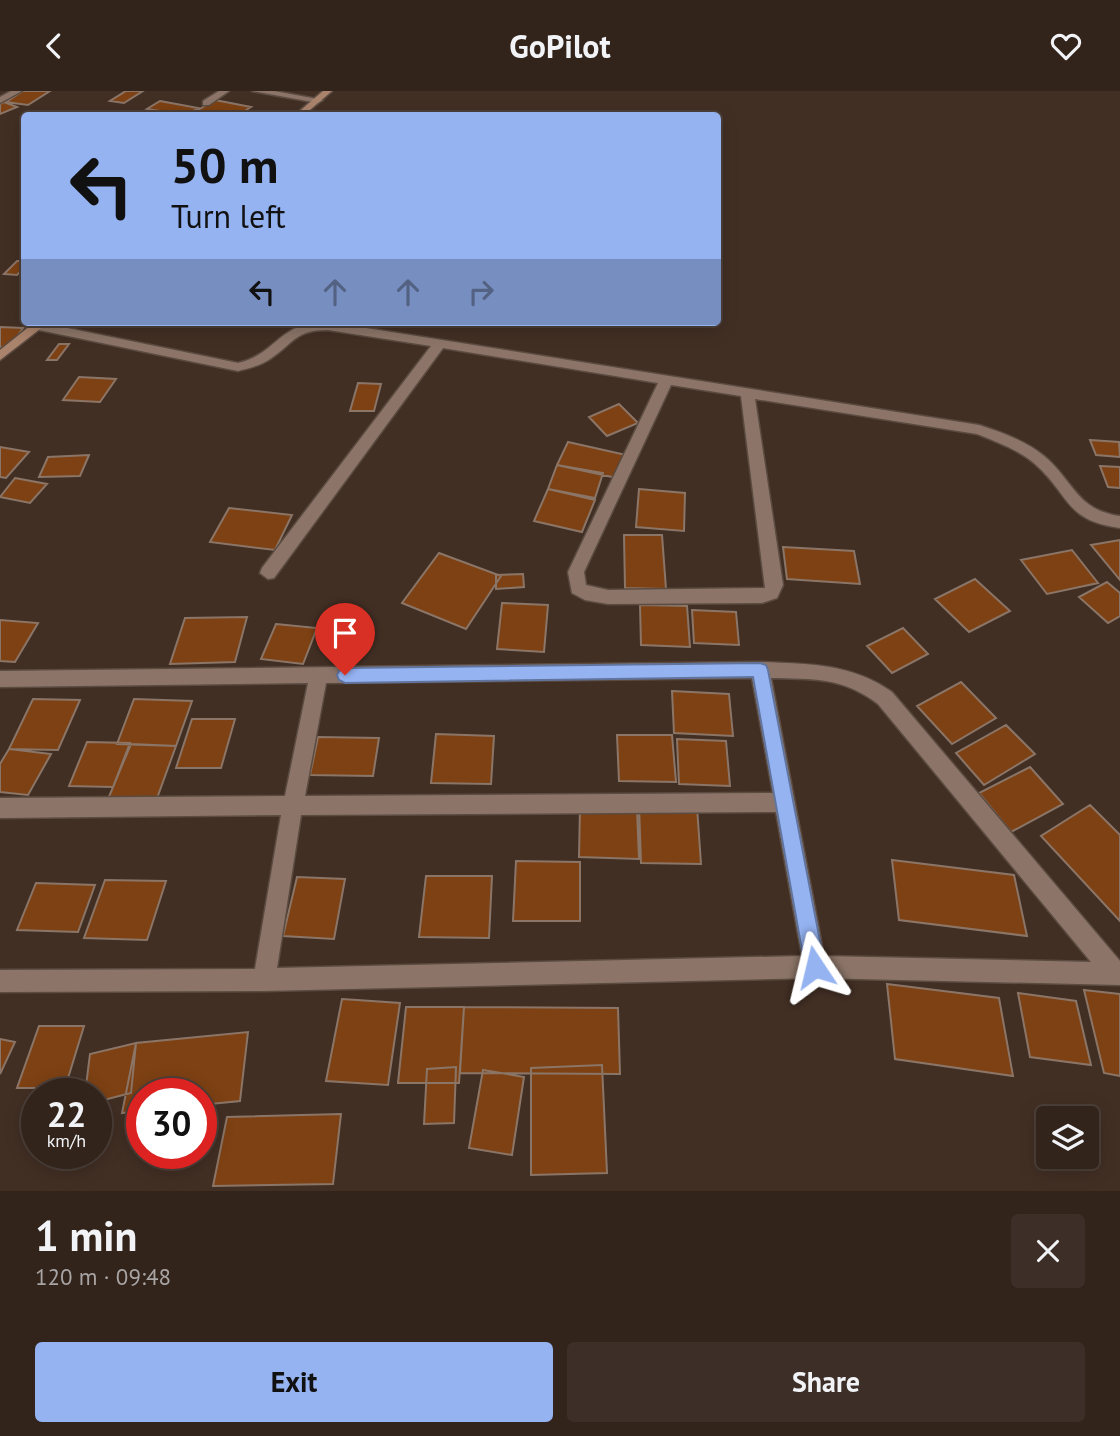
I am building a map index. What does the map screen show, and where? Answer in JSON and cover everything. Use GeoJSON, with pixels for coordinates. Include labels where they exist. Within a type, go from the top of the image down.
{"type":"FeatureCollection","features":[{"type":"Feature","properties":{"kind":"street"},"geometry":{"type":"LineString","coordinates":[[0,100],[18,91]]}},
{"type":"Feature","properties":{"kind":"street"},"geometry":{"type":"LineString","coordinates":[[206,103],[225,91]]}},
{"type":"Feature","properties":{"kind":"street"},"geometry":{"type":"LineString","coordinates":[[256,91],[318,100]]}},
{"type":"Feature","properties":{"kind":"street"},"geometry":{"type":"LineString","coordinates":[[303,112],[328,91]]}},
{"type":"Feature","properties":{"kind":"street"},"geometry":{"type":"LineString","coordinates":[[0,356],[38,326]]}},
{"type":"Feature","properties":{"kind":"street"},"geometry":{"type":"LineString","coordinates":[[50,326],[226,366],[250,365],[263,361],[290,333],[307,326],[328,326],[979,430],[1028,452],[1045,466],[1080,510],[1092,517],[1120,522]]}},
{"type":"Feature","properties":{"kind":"street"},"geometry":{"type":"LineString","coordinates":[[268,573],[440,344]]}},
{"type":"Feature","properties":{"kind":"street"},"geometry":{"type":"LineString","coordinates":[[667,379],[576,572],[578,588],[585,593],[620,597],[762,596],[771,593],[775,585],[747,394]]}},
{"type":"Feature","properties":{"kind":"street"},"geometry":{"type":"LineString","coordinates":[[760,670],[815,967]]}},
{"type":"Feature","properties":{"kind":"street"},"geometry":{"type":"LineString","coordinates":[[0,679],[760,670],[840,673],[872,687],[885,698],[1118,974]]}},
{"type":"Feature","properties":{"kind":"street"},"geometry":{"type":"LineString","coordinates":[[264,980],[293,804],[318,676]]}},
{"type":"Feature","properties":{"kind":"street"},"geometry":{"type":"LineString","coordinates":[[0,808],[785,802]]}},
{"type":"Feature","properties":{"kind":"street"},"geometry":{"type":"LineString","coordinates":[[0,981],[264,980],[815,967],[1118,974]]}},
{"type":"Feature","properties":{"kind":"building"},"geometry":{"type":"Polygon","coordinates":[[[23,91],[50,91],[28,105],[6,102],[23,91]]]}},
{"type":"Feature","properties":{"kind":"building"},"geometry":{"type":"Polygon","coordinates":[[[126,91],[143,91],[124,103],[110,101],[126,91]]]}},
{"type":"Feature","properties":{"kind":"building"},"geometry":{"type":"Polygon","coordinates":[[[215,100],[251,107],[243,112],[195,112],[215,100]]]}},
{"type":"Feature","properties":{"kind":"building"},"geometry":{"type":"Polygon","coordinates":[[[160,101],[198,108],[191,112],[147,109],[160,101]]]}},
{"type":"Feature","properties":{"kind":"building"},"geometry":{"type":"Polygon","coordinates":[[[4,102],[17,107],[0,114],[0,104],[4,102]]]}},
{"type":"Feature","properties":{"kind":"building"},"geometry":{"type":"Polygon","coordinates":[[[17,261],[21,261],[21,271],[17,275],[4,274],[17,261]]]}},
{"type":"Feature","properties":{"kind":"building"},"geometry":{"type":"Polygon","coordinates":[[[0,327],[23,328],[9,348],[0,347],[0,327]]]}},
{"type":"Feature","properties":{"kind":"building"},"geometry":{"type":"Polygon","coordinates":[[[59,344],[69,344],[57,360],[47,360],[59,344]]]}},
{"type":"Feature","properties":{"kind":"building"},"geometry":{"type":"Polygon","coordinates":[[[79,377],[116,379],[100,402],[63,400],[79,377]]]}},
{"type":"Feature","properties":{"kind":"building"},"geometry":{"type":"Polygon","coordinates":[[[358,383],[381,384],[374,411],[350,411],[358,383]]]}},
{"type":"Feature","properties":{"kind":"building"},"geometry":{"type":"Polygon","coordinates":[[[619,404],[638,423],[607,436],[589,417],[619,404]]]}},
{"type":"Feature","properties":{"kind":"building"},"geometry":{"type":"Polygon","coordinates":[[[1090,440],[1119,442],[1120,457],[1096,455],[1090,440]]]}},
{"type":"Feature","properties":{"kind":"building"},"geometry":{"type":"Polygon","coordinates":[[[568,442],[626,455],[617,478],[557,465],[568,442]]]}},
{"type":"Feature","properties":{"kind":"building"},"geometry":{"type":"Polygon","coordinates":[[[0,447],[29,452],[6,478],[0,477],[0,447]]]}},
{"type":"Feature","properties":{"kind":"building"},"geometry":{"type":"Polygon","coordinates":[[[89,455],[80,476],[39,477],[48,457],[89,455]]]}},
{"type":"Feature","properties":{"kind":"building"},"geometry":{"type":"Polygon","coordinates":[[[557,465],[603,473],[595,498],[548,489],[557,465]]]}},
{"type":"Feature","properties":{"kind":"building"},"geometry":{"type":"Polygon","coordinates":[[[1100,466],[1120,467],[1120,488],[1108,487],[1100,466]]]}},
{"type":"Feature","properties":{"kind":"building"},"geometry":{"type":"Polygon","coordinates":[[[15,478],[47,484],[30,503],[0,497],[15,478]]]}},
{"type":"Feature","properties":{"kind":"building"},"geometry":{"type":"Polygon","coordinates":[[[548,489],[595,500],[582,532],[534,521],[548,489]]]}},
{"type":"Feature","properties":{"kind":"building"},"geometry":{"type":"Polygon","coordinates":[[[639,489],[685,493],[684,531],[636,527],[639,489]]]}},
{"type":"Feature","properties":{"kind":"building"},"geometry":{"type":"Polygon","coordinates":[[[229,508],[292,515],[275,550],[210,542],[229,508]]]}},
{"type":"Feature","properties":{"kind":"building"},"geometry":{"type":"Polygon","coordinates":[[[624,535],[662,535],[666,589],[625,588],[624,535]]]}},
{"type":"Feature","properties":{"kind":"building"},"geometry":{"type":"Polygon","coordinates":[[[1120,540],[1120,580],[1091,545],[1120,540]]]}},
{"type":"Feature","properties":{"kind":"building"},"geometry":{"type":"Polygon","coordinates":[[[783,547],[854,551],[860,584],[787,579],[783,547]]]}},
{"type":"Feature","properties":{"kind":"building"},"geometry":{"type":"Polygon","coordinates":[[[1072,550],[1098,583],[1047,594],[1021,560],[1072,550]]]}},
{"type":"Feature","properties":{"kind":"building"},"geometry":{"type":"Polygon","coordinates":[[[439,553],[501,576],[466,629],[402,603],[439,553]]]}},
{"type":"Feature","properties":{"kind":"building"},"geometry":{"type":"Polygon","coordinates":[[[523,574],[524,587],[496,589],[496,575],[523,574]]]}},
{"type":"Feature","properties":{"kind":"building"},"geometry":{"type":"Polygon","coordinates":[[[975,579],[1010,611],[969,632],[935,599],[975,579]]]}},
{"type":"Feature","properties":{"kind":"building"},"geometry":{"type":"Polygon","coordinates":[[[1107,582],[1120,593],[1120,616],[1108,623],[1079,597],[1107,582]]]}},
{"type":"Feature","properties":{"kind":"building"},"geometry":{"type":"Polygon","coordinates":[[[502,603],[548,605],[544,652],[497,649],[502,603]]]}},
{"type":"Feature","properties":{"kind":"building"},"geometry":{"type":"Polygon","coordinates":[[[640,605],[687,606],[690,647],[641,645],[640,605]]]}},
{"type":"Feature","properties":{"kind":"building"},"geometry":{"type":"Polygon","coordinates":[[[692,610],[736,612],[739,645],[694,643],[692,610]]]}},
{"type":"Feature","properties":{"kind":"building"},"geometry":{"type":"Polygon","coordinates":[[[247,617],[235,662],[170,664],[185,618],[247,617]]]}},
{"type":"Feature","properties":{"kind":"building"},"geometry":{"type":"Polygon","coordinates":[[[0,620],[38,623],[15,662],[0,661],[0,620]]]}},
{"type":"Feature","properties":{"kind":"building"},"geometry":{"type":"Polygon","coordinates":[[[276,624],[317,628],[303,664],[261,659],[276,624]]]}},
{"type":"Feature","properties":{"kind":"building"},"geometry":{"type":"Polygon","coordinates":[[[903,628],[928,654],[892,673],[867,646],[903,628]]]}},
{"type":"Feature","properties":{"kind":"building"},"geometry":{"type":"Polygon","coordinates":[[[961,682],[996,718],[952,744],[917,706],[961,682]]]}},
{"type":"Feature","properties":{"kind":"building"},"geometry":{"type":"Polygon","coordinates":[[[672,691],[729,694],[733,736],[674,733],[672,691]]]}},
{"type":"Feature","properties":{"kind":"building"},"geometry":{"type":"Polygon","coordinates":[[[33,699],[80,700],[58,750],[9,749],[33,699]]]}},
{"type":"Feature","properties":{"kind":"building"},"geometry":{"type":"Polygon","coordinates":[[[134,699],[192,701],[176,746],[117,744],[134,699]]]}},
{"type":"Feature","properties":{"kind":"building"},"geometry":{"type":"Polygon","coordinates":[[[192,719],[235,719],[221,768],[176,768],[192,719]]]}},
{"type":"Feature","properties":{"kind":"building"},"geometry":{"type":"Polygon","coordinates":[[[1006,725],[1035,754],[984,785],[956,753],[1006,725]]]}},
{"type":"Feature","properties":{"kind":"building"},"geometry":{"type":"Polygon","coordinates":[[[436,734],[494,736],[491,784],[431,783],[436,734]]]}},
{"type":"Feature","properties":{"kind":"building"},"geometry":{"type":"Polygon","coordinates":[[[617,735],[672,735],[676,782],[619,781],[617,735]]]}},
{"type":"Feature","properties":{"kind":"building"},"geometry":{"type":"Polygon","coordinates":[[[318,737],[379,738],[373,776],[310,775],[318,737]]]}},
{"type":"Feature","properties":{"kind":"building"},"geometry":{"type":"Polygon","coordinates":[[[677,739],[726,741],[730,786],[679,784],[677,739]]]}},
{"type":"Feature","properties":{"kind":"building"},"geometry":{"type":"Polygon","coordinates":[[[87,742],[130,743],[113,787],[69,786],[87,742]]]}},
{"type":"Feature","properties":{"kind":"building"},"geometry":{"type":"Polygon","coordinates":[[[131,744],[176,746],[156,801],[108,799],[131,744]]]}},
{"type":"Feature","properties":{"kind":"building"},"geometry":{"type":"Polygon","coordinates":[[[9,749],[51,754],[28,795],[0,792],[0,764],[9,749]]]}},
{"type":"Feature","properties":{"kind":"building"},"geometry":{"type":"Polygon","coordinates":[[[1030,767],[1063,804],[1011,832],[979,793],[1030,767]]]}},
{"type":"Feature","properties":{"kind":"building"},"geometry":{"type":"Polygon","coordinates":[[[639,805],[697,807],[701,864],[641,863],[639,805]]]}},
{"type":"Feature","properties":{"kind":"building"},"geometry":{"type":"Polygon","coordinates":[[[1090,805],[1120,835],[1120,921],[1041,836],[1090,805]]]}},
{"type":"Feature","properties":{"kind":"building"},"geometry":{"type":"Polygon","coordinates":[[[580,807],[637,809],[639,859],[579,857],[580,807]]]}},
{"type":"Feature","properties":{"kind":"building"},"geometry":{"type":"Polygon","coordinates":[[[892,860],[1014,875],[1027,936],[899,920],[892,860]]]}},
{"type":"Feature","properties":{"kind":"building"},"geometry":{"type":"Polygon","coordinates":[[[516,861],[580,862],[580,921],[513,921],[516,861]]]}},
{"type":"Feature","properties":{"kind":"building"},"geometry":{"type":"Polygon","coordinates":[[[426,876],[492,876],[489,938],[419,937],[426,876]]]}},
{"type":"Feature","properties":{"kind":"building"},"geometry":{"type":"Polygon","coordinates":[[[297,877],[345,879],[334,939],[283,936],[297,877]]]}},
{"type":"Feature","properties":{"kind":"building"},"geometry":{"type":"Polygon","coordinates":[[[105,880],[166,881],[147,940],[84,938],[105,880]]]}},
{"type":"Feature","properties":{"kind":"building"},"geometry":{"type":"Polygon","coordinates":[[[36,883],[95,885],[78,932],[17,930],[36,883]]]}},
{"type":"Feature","properties":{"kind":"building"},"geometry":{"type":"Polygon","coordinates":[[[887,984],[999,998],[1013,1076],[895,1059],[887,984]]]}},
{"type":"Feature","properties":{"kind":"building"},"geometry":{"type":"Polygon","coordinates":[[[1084,990],[1120,994],[1120,1076],[1104,1073],[1084,990]]]}},
{"type":"Feature","properties":{"kind":"building"},"geometry":{"type":"Polygon","coordinates":[[[1018,993],[1076,1001],[1091,1065],[1030,1057],[1018,993]]]}},
{"type":"Feature","properties":{"kind":"building"},"geometry":{"type":"Polygon","coordinates":[[[342,999],[400,1003],[388,1085],[326,1081],[342,999]]]}},
{"type":"Feature","properties":{"kind":"building"},"geometry":{"type":"Polygon","coordinates":[[[406,1007],[464,1007],[459,1083],[398,1083],[406,1007]]]}},
{"type":"Feature","properties":{"kind":"building"},"geometry":{"type":"Polygon","coordinates":[[[464,1007],[618,1008],[620,1074],[460,1073],[464,1007]]]}},
{"type":"Feature","properties":{"kind":"building"},"geometry":{"type":"Polygon","coordinates":[[[39,1026],[84,1026],[68,1078],[21,1078],[21,1088],[17,1088],[39,1026]]]}},
{"type":"Feature","properties":{"kind":"building"},"geometry":{"type":"Polygon","coordinates":[[[248,1032],[240,1101],[217,1103],[217,1078],[129,1078],[136,1043],[248,1032]]]}},
{"type":"Feature","properties":{"kind":"building"},"geometry":{"type":"Polygon","coordinates":[[[0,1039],[15,1042],[0,1074],[0,1039]]]}},
{"type":"Feature","properties":{"kind":"building"},"geometry":{"type":"Polygon","coordinates":[[[136,1043],[132,1078],[126,1078],[126,1094],[112,1098],[112,1078],[87,1078],[90,1054],[136,1043]]]}},
{"type":"Feature","properties":{"kind":"building"},"geometry":{"type":"Polygon","coordinates":[[[602,1065],[607,1173],[531,1175],[531,1068],[602,1065]]]}},
{"type":"Feature","properties":{"kind":"building"},"geometry":{"type":"Polygon","coordinates":[[[456,1067],[454,1123],[424,1124],[427,1069],[456,1067]]]}},
{"type":"Feature","properties":{"kind":"building"},"geometry":{"type":"Polygon","coordinates":[[[483,1070],[524,1077],[512,1155],[469,1148],[483,1070]]]}},
{"type":"Feature","properties":{"kind":"building"},"geometry":{"type":"Polygon","coordinates":[[[126,1093],[126,1113],[122,1113],[126,1093]]]}},
{"type":"Feature","properties":{"kind":"building"},"geometry":{"type":"Polygon","coordinates":[[[341,1114],[333,1184],[213,1186],[227,1117],[341,1114]]]}},
{"type":"Feature","properties":{"kind":"route"},"geometry":{"type":"LineString","coordinates":[[345,675],[760,670],[815,967]]}}]}
